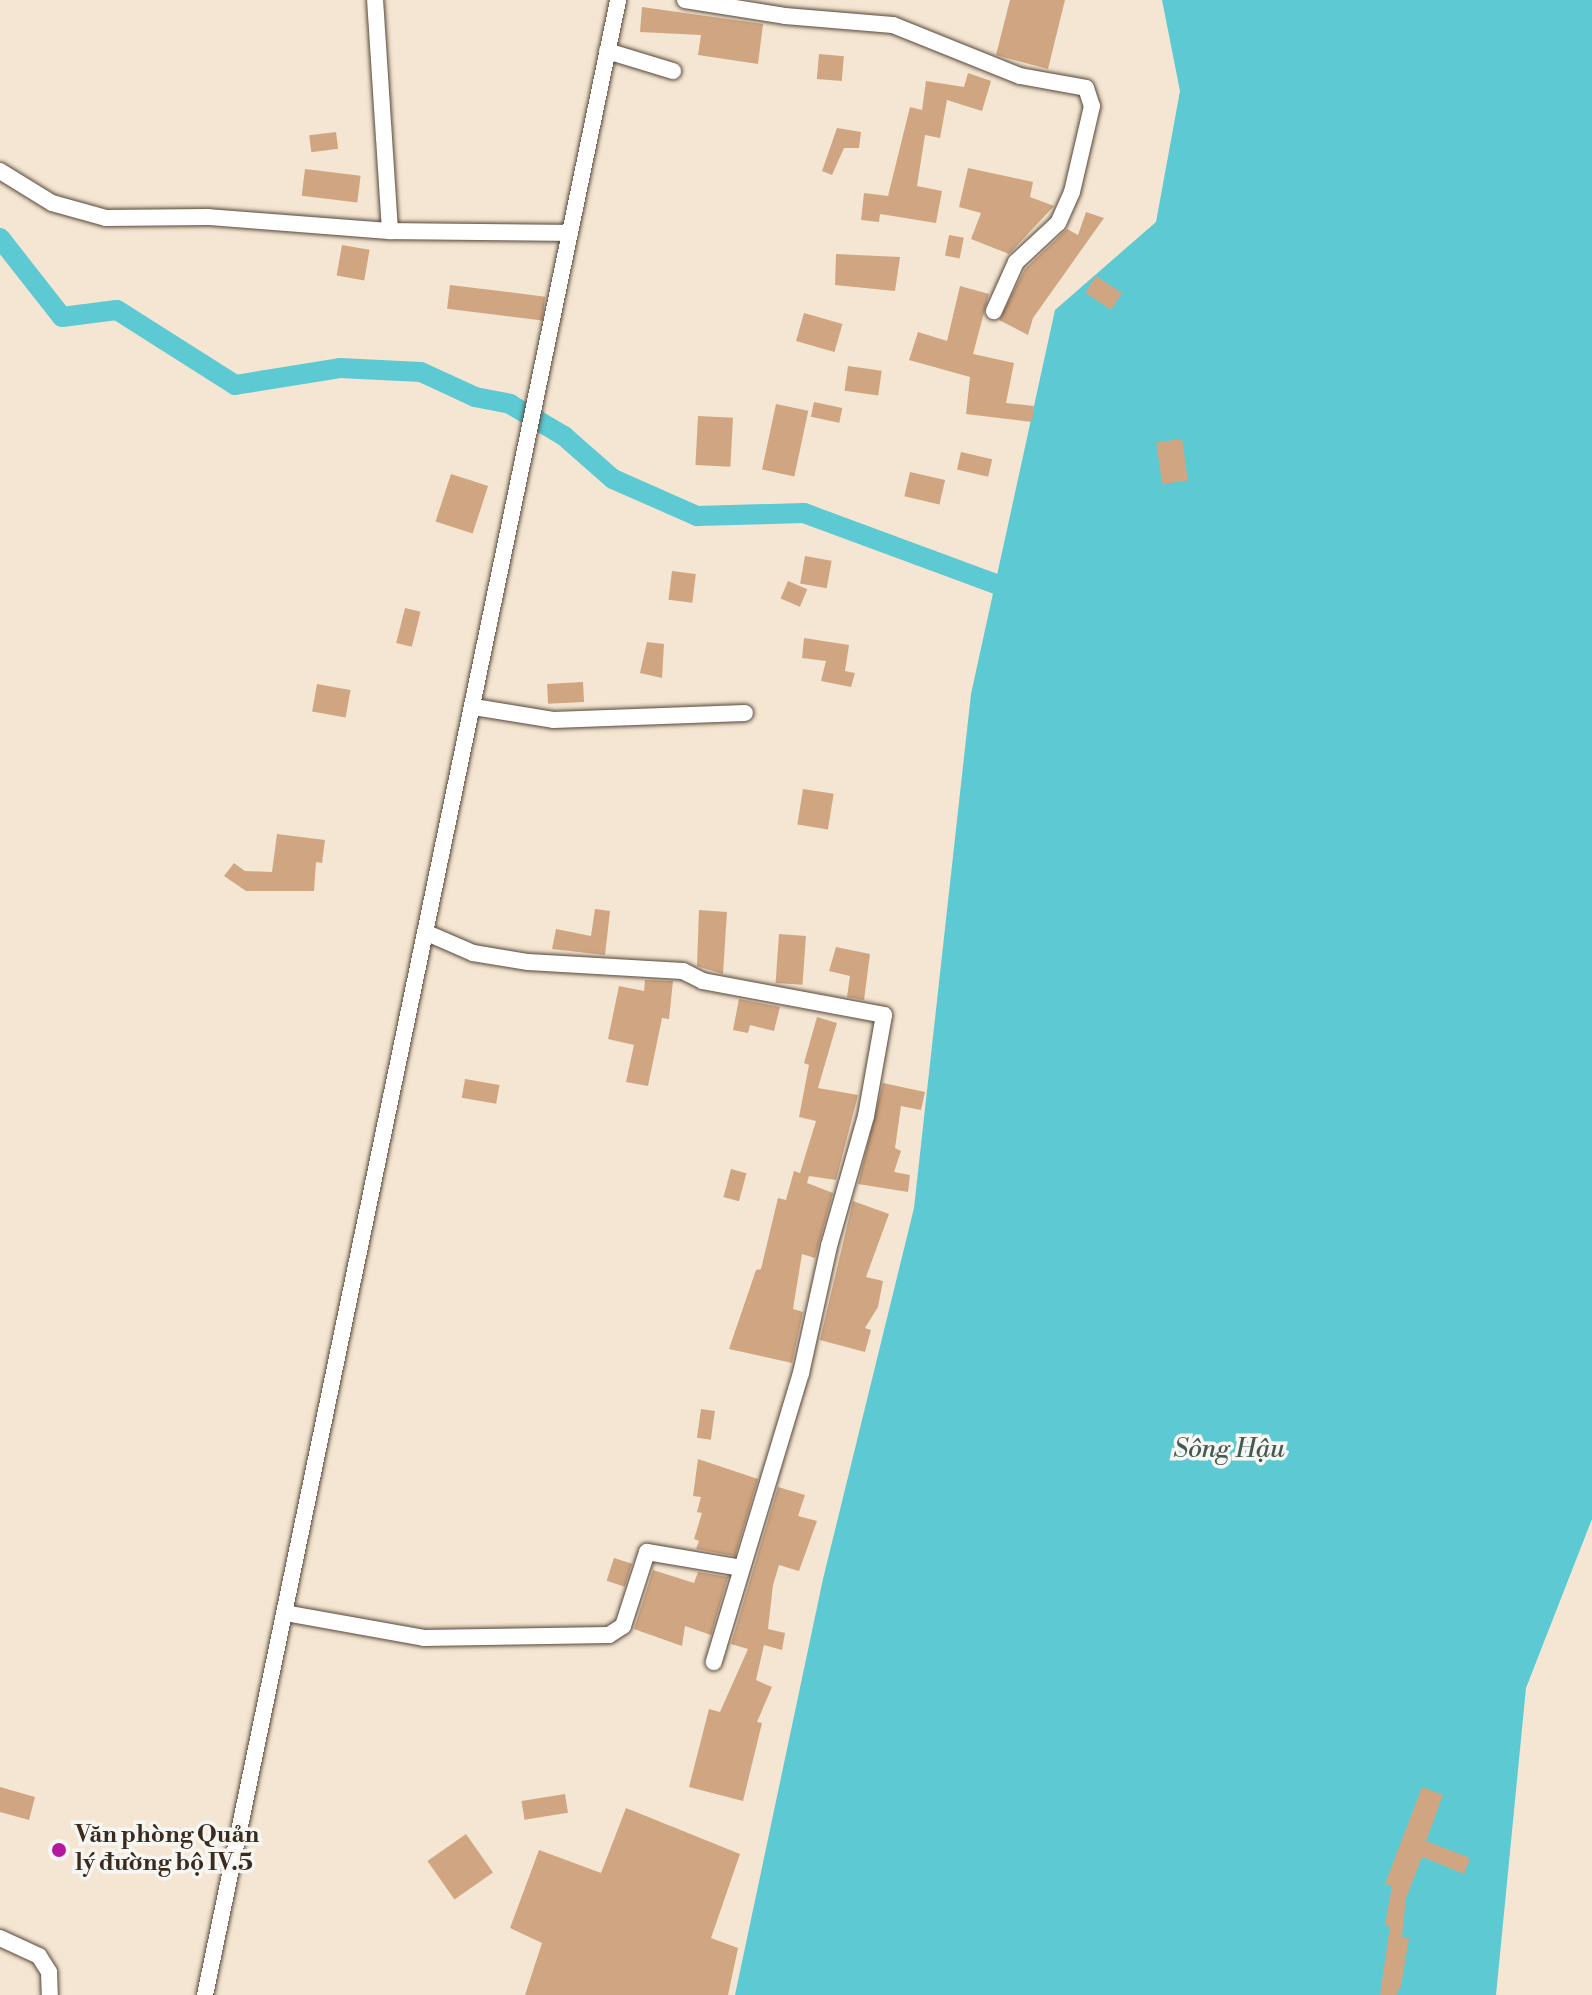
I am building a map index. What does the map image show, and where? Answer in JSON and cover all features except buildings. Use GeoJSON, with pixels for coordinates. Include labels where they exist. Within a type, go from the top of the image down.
{"type":"FeatureCollection","features":[{"type":"Feature","properties":{"kind":"street"},"geometry":{"type":"LineString","coordinates":[[375,0],[390,231]]}},
{"type":"Feature","properties":{"kind":"street"},"geometry":{"type":"LineString","coordinates":[[205,1995],[618,0]]}},
{"type":"Feature","properties":{"kind":"street"},"geometry":{"type":"LineString","coordinates":[[685,0],[785,16],[879,22],[1020,76],[1086,88],[1092,106],[1072,192],[1058,223],[1016,262],[994,311]]}},
{"type":"Feature","properties":{"kind":"street"},"geometry":{"type":"LineString","coordinates":[[607,51],[673,71]]}},
{"type":"Feature","properties":{"kind":"street"},"geometry":{"type":"LineString","coordinates":[[0,171],[52,203],[106,218],[208,217],[390,231],[570,233]]}},
{"type":"Feature","properties":{"kind":"street"},"geometry":{"type":"LineString","coordinates":[[474,707],[553,720],[745,713]]}},
{"type":"Feature","properties":{"kind":"street"},"geometry":{"type":"LineString","coordinates":[[427,933],[473,953],[528,962],[683,971],[703,981],[884,1015],[866,1116],[829,1246],[801,1373],[714,1662]]}},
{"type":"Feature","properties":{"kind":"street"},"geometry":{"type":"LineString","coordinates":[[285,1613],[424,1638],[609,1635],[623,1626],[647,1552],[742,1568]]}},
{"type":"Feature","properties":{"kind":"street"},"geometry":{"type":"LineString","coordinates":[[0,1938],[39,1956],[49,1972],[50,1995]]}},
{"type":"Feature","properties":{"kind":"water","name":"Sông Hậu"},"geometry":{"type":"Polygon","coordinates":[[[1162,0],[1592,0],[1592,1519],[1526,1688],[1496,1995],[735,1995],[823,1579],[914,1208],[971,694],[1055,310],[1156,222],[1180,91],[1162,0]]]}},
{"type":"Feature","properties":{"kind":"waterway"},"geometry":{"type":"LineString","coordinates":[[0,238],[62,317],[117,310],[235,385],[340,368],[421,372],[475,397],[510,404],[564,436],[613,479],[697,516],[804,513],[996,584]]}},
{"type":"Feature","properties":{"kind":"place","name":"Văn phòng Quản lý đường bộ IV.5"},"geometry":{"type":"Point","coordinates":[59,1850]}}]}
